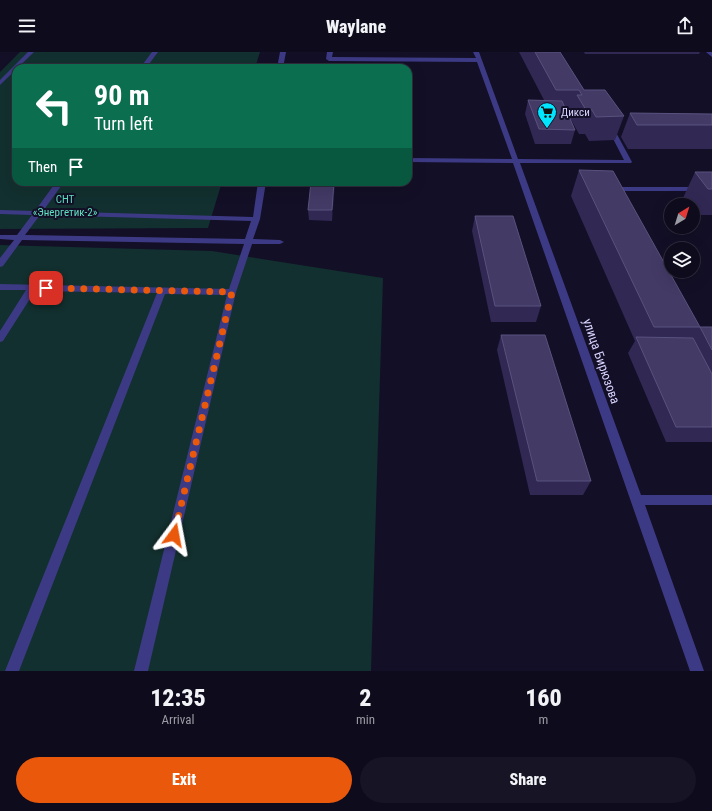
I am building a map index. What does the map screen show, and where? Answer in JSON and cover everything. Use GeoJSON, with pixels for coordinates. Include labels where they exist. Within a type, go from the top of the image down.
{"type":"FeatureCollection","features":[{"type":"Feature","properties":{"kind":"street"},"geometry":{"type":"LineString","coordinates":[[19,64],[31,52]]}},
{"type":"Feature","properties":{"kind":"street"},"geometry":{"type":"LineString","coordinates":[[147,64],[155,52]]}},
{"type":"Feature","properties":{"kind":"street"},"geometry":{"type":"LineString","coordinates":[[281,64],[283,52]]}},
{"type":"Feature","properties":{"kind":"street"},"geometry":{"type":"LineString","coordinates":[[330,52],[329,59],[336,61],[478,60]]}},
{"type":"Feature","properties":{"kind":"street","name":"улица Бирюзова"},"geometry":{"type":"LineString","coordinates":[[476,52],[697,671]]}},
{"type":"Feature","properties":{"kind":"street"},"geometry":{"type":"LineString","coordinates":[[709,52],[712,55]]}},
{"type":"Feature","properties":{"kind":"street"},"geometry":{"type":"LineString","coordinates":[[0,84],[12,72]]}},
{"type":"Feature","properties":{"kind":"street"},"geometry":{"type":"LineString","coordinates":[[412,160],[515,162],[605,166],[629,162],[619,136],[608,124]]}},
{"type":"Feature","properties":{"kind":"street"},"geometry":{"type":"LineString","coordinates":[[0,264],[57,186]]}},
{"type":"Feature","properties":{"kind":"street"},"geometry":{"type":"LineString","coordinates":[[141,671],[232,292],[256,219],[261,186]]}},
{"type":"Feature","properties":{"kind":"street"},"geometry":{"type":"LineString","coordinates":[[617,189],[712,189]]}},
{"type":"Feature","properties":{"kind":"street"},"geometry":{"type":"LineString","coordinates":[[0,212],[256,219]]}},
{"type":"Feature","properties":{"kind":"street"},"geometry":{"type":"LineString","coordinates":[[0,237],[280,242]]}},
{"type":"Feature","properties":{"kind":"street"},"geometry":{"type":"LineString","coordinates":[[0,287],[232,292]]}},
{"type":"Feature","properties":{"kind":"street"},"geometry":{"type":"LineString","coordinates":[[0,339],[32,288]]}},
{"type":"Feature","properties":{"kind":"street"},"geometry":{"type":"LineString","coordinates":[[12,671],[162,291]]}},
{"type":"Feature","properties":{"kind":"street"},"geometry":{"type":"LineString","coordinates":[[636,500],[712,500]]}},
{"type":"Feature","properties":{"kind":"green space","name":"СНТ «Энергетик-2»"},"geometry":{"type":"Polygon","coordinates":[[[20,52],[260,52],[256,64],[12,64],[12,186],[221,186],[208,228],[0,229],[0,72],[20,52]]]}},
{"type":"Feature","properties":{"kind":"green space"},"geometry":{"type":"Polygon","coordinates":[[[0,245],[212,251],[383,278],[371,671],[0,671],[0,245]]]}},
{"type":"Feature","properties":{"kind":"building"},"geometry":{"type":"Polygon","coordinates":[[[535,52],[560,52],[584,90],[605,90],[624,116],[596,117],[592,110],[586,110],[577,95],[582,95],[579,90],[556,90],[535,52]]]}},
{"type":"Feature","properties":{"kind":"building"},"geometry":{"type":"Polygon","coordinates":[[[528,100],[562,101],[575,130],[539,129],[528,100]]]}},
{"type":"Feature","properties":{"kind":"building"},"geometry":{"type":"Polygon","coordinates":[[[630,113],[712,114],[712,125],[637,125],[630,113]]]}},
{"type":"Feature","properties":{"kind":"building"},"geometry":{"type":"Polygon","coordinates":[[[579,170],[613,171],[664,262],[664,278],[673,278],[700,327],[654,327],[579,170]]]}},
{"type":"Feature","properties":{"kind":"building"},"geometry":{"type":"Polygon","coordinates":[[[695,172],[712,172],[712,189],[708,189],[695,172]]]}},
{"type":"Feature","properties":{"kind":"building"},"geometry":{"type":"Polygon","coordinates":[[[311,186],[334,186],[332,210],[308,210],[311,186]]]}},
{"type":"Feature","properties":{"kind":"building"},"geometry":{"type":"Polygon","coordinates":[[[475,216],[513,216],[541,306],[495,306],[475,216]]]}},
{"type":"Feature","properties":{"kind":"building"},"geometry":{"type":"Polygon","coordinates":[[[700,327],[712,327],[712,350],[700,327]]]}},
{"type":"Feature","properties":{"kind":"building"},"geometry":{"type":"Polygon","coordinates":[[[501,335],[545,335],[591,481],[537,481],[501,335]]]}},
{"type":"Feature","properties":{"kind":"building"},"geometry":{"type":"Polygon","coordinates":[[[636,337],[693,338],[712,374],[712,427],[676,427],[636,337]]]}},
{"type":"Feature","properties":{"kind":"place","name":"Дикси"},"geometry":{"type":"Point","coordinates":[547,129]}},
{"type":"Feature","properties":{"kind":"route"},"geometry":{"type":"LineString","coordinates":[[46,288],[232,292],[174,535]]}}]}
